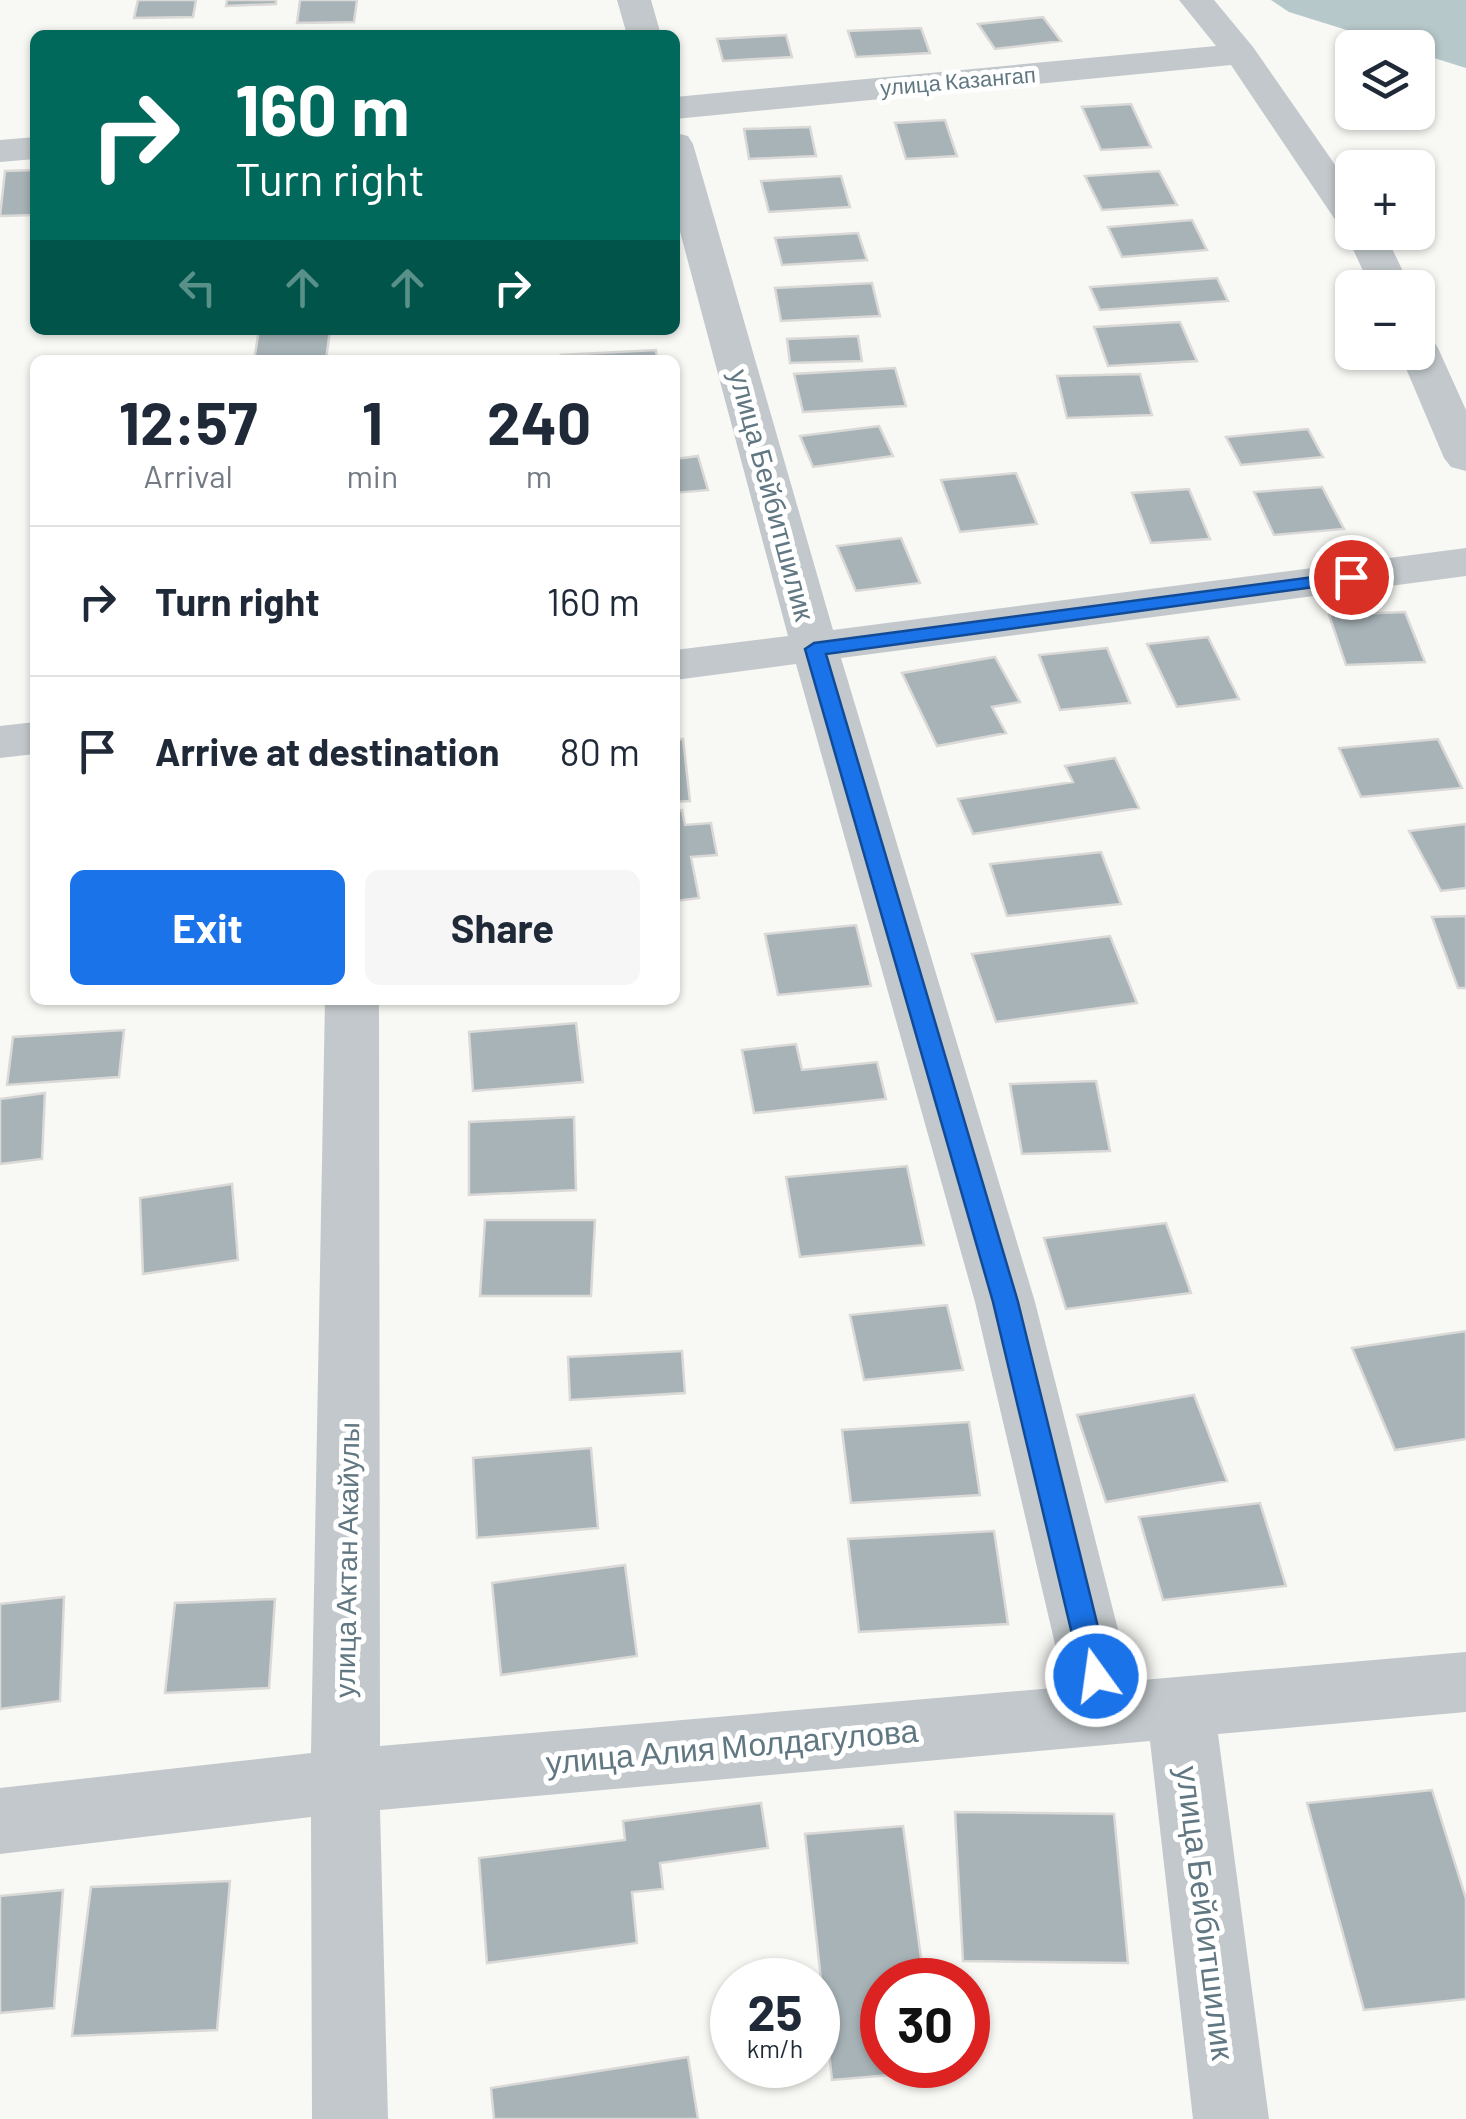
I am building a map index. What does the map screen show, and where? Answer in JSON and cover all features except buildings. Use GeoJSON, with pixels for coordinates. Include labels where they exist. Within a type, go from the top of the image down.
{"type":"FeatureCollection","features":[{"type":"Feature","properties":{"kind":"street"},"geometry":{"type":"LineString","coordinates":[[634,0],[643,30]]}},
{"type":"Feature","properties":{"kind":"street"},"geometry":{"type":"LineString","coordinates":[[1196,0],[1241,54],[1335,191]]}},
{"type":"Feature","properties":{"kind":"street","name":"улица Казангап"},"geometry":{"type":"LineString","coordinates":[[680,108],[1241,54]]}},
{"type":"Feature","properties":{"kind":"street"},"geometry":{"type":"LineString","coordinates":[[0,150],[30,148]]}},
{"type":"Feature","properties":{"kind":"street","name":"улица Бейбитшилик"},"geometry":{"type":"LineString","coordinates":[[680,162],[814,649],[1006,1302],[1105,1713]]}},
{"type":"Feature","properties":{"kind":"street"},"geometry":{"type":"LineString","coordinates":[[1428,370],[1466,458]]}},
{"type":"Feature","properties":{"kind":"street"},"geometry":{"type":"LineString","coordinates":[[680,664],[1466,562]]}},
{"type":"Feature","properties":{"kind":"street"},"geometry":{"type":"LineString","coordinates":[[0,742],[30,739]]}},
{"type":"Feature","properties":{"kind":"street","name":"улица Актан Акайулы"},"geometry":{"type":"LineString","coordinates":[[350,2119],[345,1781],[352,1005]]}},
{"type":"Feature","properties":{"kind":"street","name":"улица Алия Молдагулова"},"geometry":{"type":"LineString","coordinates":[[0,1822],[345,1781],[1466,1682]]}},
{"type":"Feature","properties":{"kind":"street","name":"улица Бейбитшилик"},"geometry":{"type":"LineString","coordinates":[[1180,1707],[1231,2119]]}},
{"type":"Feature","properties":{"kind":"shaded area"},"geometry":{"type":"Polygon","coordinates":[[[1271,0],[1466,0],[1466,68],[1435,58],[1435,30],[1347,30],[1289,12],[1271,0]]]}},
{"type":"Feature","properties":{"kind":"route"},"geometry":{"type":"LineString","coordinates":[[1096,1676],[1006,1302],[814,649],[1351,577]]}}]}
